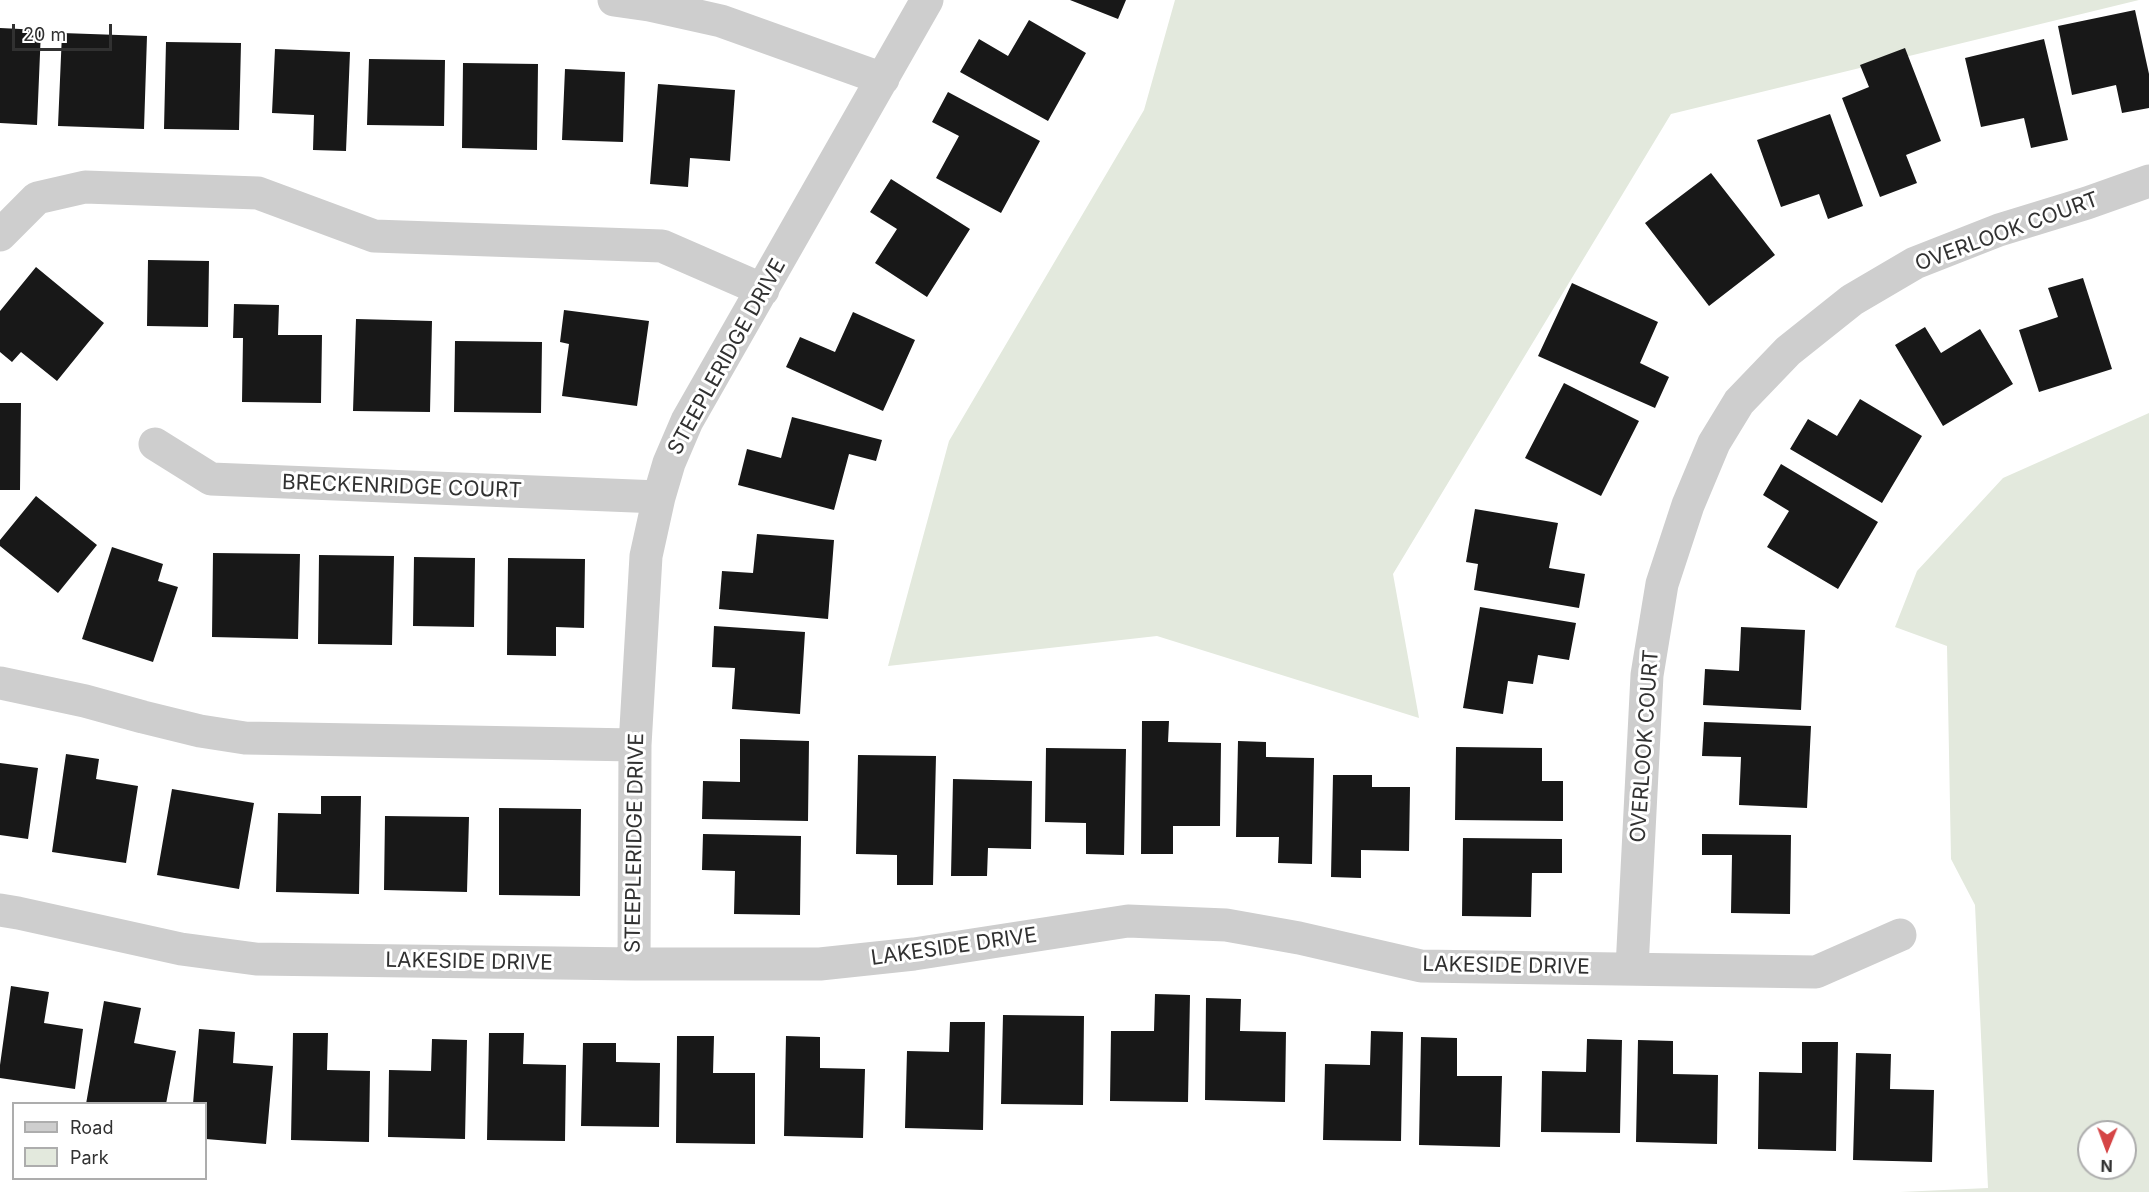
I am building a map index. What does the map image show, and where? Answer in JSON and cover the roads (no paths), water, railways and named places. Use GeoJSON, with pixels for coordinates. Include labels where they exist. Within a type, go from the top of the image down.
{"type":"FeatureCollection","features":[{"type":"Feature","properties":{"kind":"street"},"geometry":{"type":"LineString","coordinates":[[614,0],[649,5],[721,21],[883,79]]}},
{"type":"Feature","properties":{"kind":"street","name":"STEEPLERIDGE DRIVE"},"geometry":{"type":"LineString","coordinates":[[634,964],[635,745],[646,556],[669,463],[687,421],[927,0]]}},
{"type":"Feature","properties":{"kind":"street","name":"OVERLOOK COURT"},"geometry":{"type":"LineString","coordinates":[[1632,968],[1647,675],[1662,584],[1688,505],[1709,453],[1739,402],[1788,351],[1852,300],[1915,263],[1999,230],[2149,181]]}},
{"type":"Feature","properties":{"kind":"street"},"geometry":{"type":"LineString","coordinates":[[0,235],[37,198],[85,187],[258,192],[374,236],[662,246],[763,290]]}},
{"type":"Feature","properties":{"kind":"street","name":"BRECKENRIDGE COURT"},"geometry":{"type":"LineString","coordinates":[[155,444],[211,479],[659,497]]}},
{"type":"Feature","properties":{"kind":"street"},"geometry":{"type":"LineString","coordinates":[[0,683],[85,701],[189,728],[245,738],[635,745]]}},
{"type":"Feature","properties":{"kind":"street","name":"LAKESIDE DRIVE"},"geometry":{"type":"LineString","coordinates":[[0,910],[181,949],[256,959],[634,964],[820,964],[915,954],[1128,921],[1226,925],[1299,938],[1421,966],[1816,972],[1900,935]]}}]}
